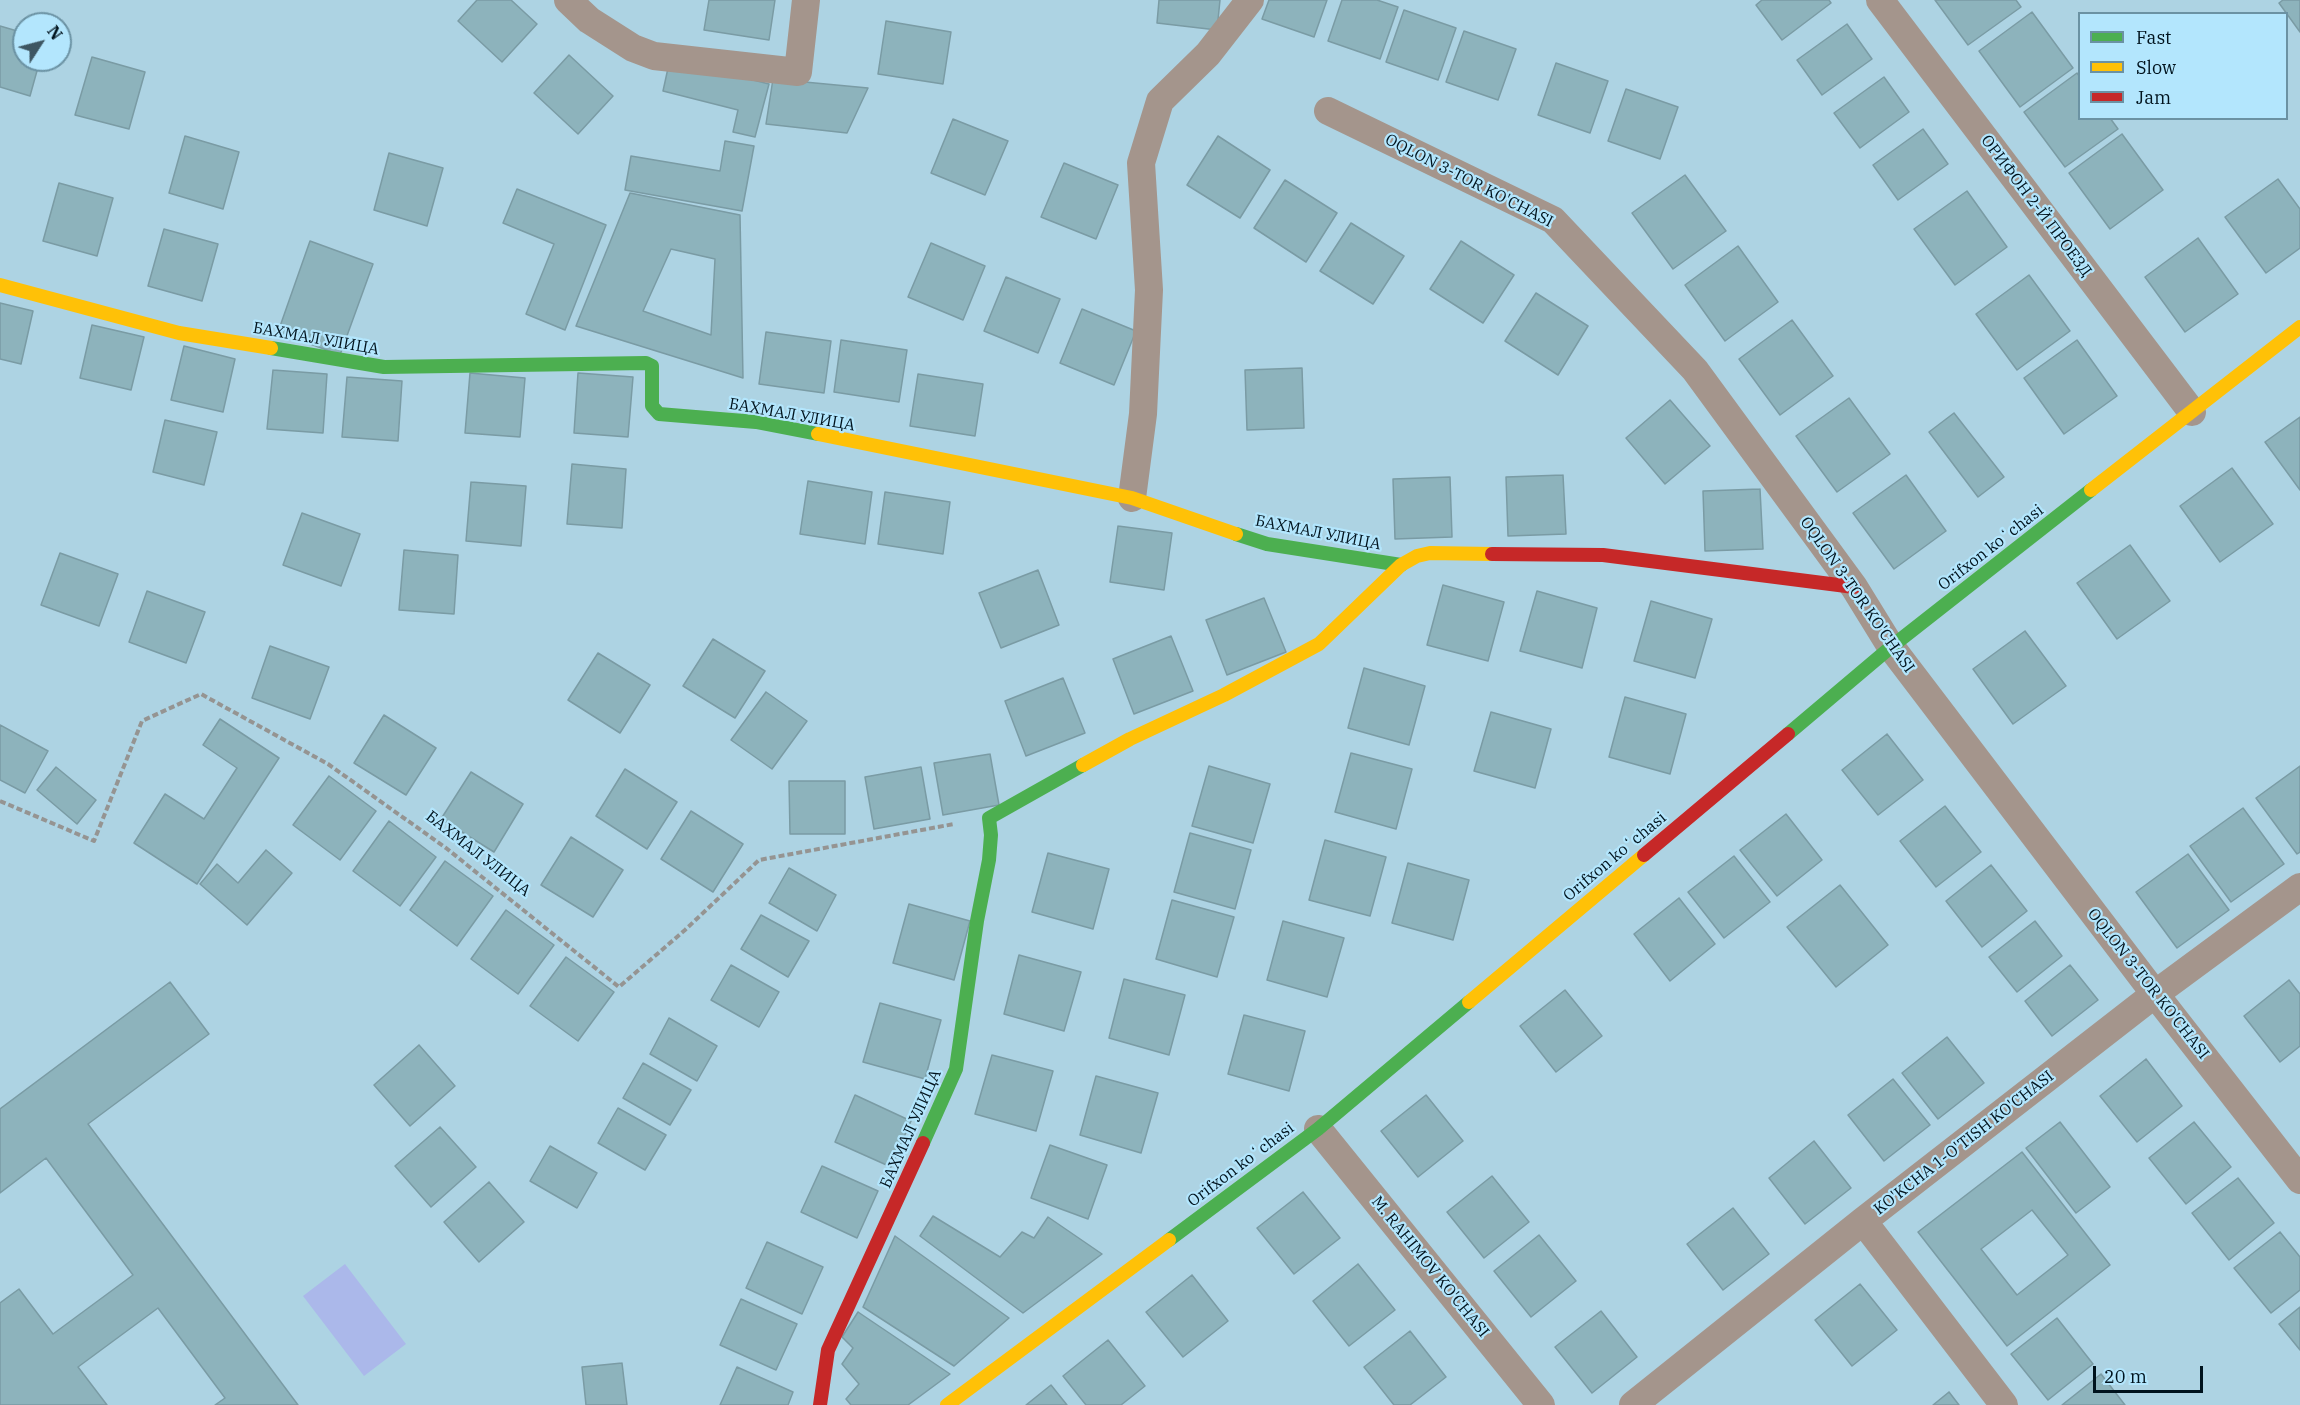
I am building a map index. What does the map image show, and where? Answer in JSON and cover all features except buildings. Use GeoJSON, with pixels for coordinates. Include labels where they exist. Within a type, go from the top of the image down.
{"type":"FeatureCollection","features":[{"type":"Feature","properties":{"kind":"street"},"geometry":{"type":"LineString","coordinates":[[568,0],[589,20],[633,48],[654,56],[798,72],[806,0]]}},
{"type":"Feature","properties":{"kind":"street"},"geometry":{"type":"LineString","coordinates":[[1132,498],[1143,414],[1149,290],[1141,163],[1160,101],[1208,54],[1250,0]]}},
{"type":"Feature","properties":{"kind":"street","name":"ОРИФОН 2-Й ПРОЕЗД"},"geometry":{"type":"LineString","coordinates":[[1880,0],[2192,412]]}},
{"type":"Feature","properties":{"kind":"street","name":"OQLON 3-TOR KO'CHASI"},"geometry":{"type":"LineString","coordinates":[[1328,111],[1553,220],[1695,370],[1854,587],[1891,647],[2155,994],[2300,1180]]}},
{"type":"Feature","properties":{"kind":"street","name":"БАХМАЛ УЛИЦА"},"geometry":{"type":"LineString","coordinates":[[0,285],[178,333],[384,367],[646,363],[652,366],[652,406],[659,414],[756,422],[1132,498],[1266,543],[1401,565]]}},
{"type":"Feature","properties":{"kind":"street","name":"Orifxon koʻchasi"},"geometry":{"type":"LineString","coordinates":[[947,1405],[1318,1128],[1891,647],[2300,327]]}},
{"type":"Feature","properties":{"kind":"street","name":"БАХМАЛ УЛИЦА"},"geometry":{"type":"LineString","coordinates":[[820,1405],[828,1350],[956,1069],[977,921],[989,860],[991,835],[988,818],[1130,739],[1224,695],[1319,644],[1401,565],[1417,556],[1430,553],[1603,555],[1854,587]]}},
{"type":"Feature","properties":{"kind":"street","name":"KO'KCHA 1-O'TISH KO'CHASI"},"geometry":{"type":"LineString","coordinates":[[1633,1405],[1863,1221],[2155,994],[2300,887]]}},
{"type":"Feature","properties":{"kind":"street","name":"M. RAHIMOV KO'CHASI"},"geometry":{"type":"LineString","coordinates":[[1318,1128],[1541,1405]]}},
{"type":"Feature","properties":{"kind":"street"},"geometry":{"type":"LineString","coordinates":[[1863,1221],[2004,1405]]}},
{"type":"Feature","properties":{"kind":"path","name":"БАХМАЛ УЛИЦА"},"geometry":{"type":"LineString","coordinates":[[0,801],[94,841],[142,721],[201,694],[328,765],[373,796],[446,848],[620,987],[759,860],[988,818]]}},
{"type":"Feature","properties":{"kind":"shaded area"},"geometry":{"type":"Polygon","coordinates":[[[345,1264],[406,1344],[364,1376],[303,1296],[345,1264]]]}},
{"type":"Feature","properties":{"kind":"traffic: fast"},"geometry":{"type":"LineString","coordinates":[[271,348],[384,367],[646,363],[652,366],[652,406],[659,414],[756,422],[818,434]]}},
{"type":"Feature","properties":{"kind":"traffic: fast"},"geometry":{"type":"LineString","coordinates":[[1788,734],[1891,647],[2091,490]]}},
{"type":"Feature","properties":{"kind":"traffic: fast"},"geometry":{"type":"LineString","coordinates":[[1236,534],[1267,544],[1401,565]]}},
{"type":"Feature","properties":{"kind":"traffic: fast"},"geometry":{"type":"LineString","coordinates":[[923,1143],[956,1069],[977,921],[989,860],[991,835],[989,818],[1083,765]]}},
{"type":"Feature","properties":{"kind":"traffic: fast"},"geometry":{"type":"LineString","coordinates":[[1169,1240],[1318,1129],[1469,1002]]}},
{"type":"Feature","properties":{"kind":"traffic: slow"},"geometry":{"type":"LineString","coordinates":[[0,285],[179,333],[271,348]]}},
{"type":"Feature","properties":{"kind":"traffic: slow"},"geometry":{"type":"LineString","coordinates":[[2091,490],[2300,327]]}},
{"type":"Feature","properties":{"kind":"traffic: slow"},"geometry":{"type":"LineString","coordinates":[[818,434],[1132,498],[1236,534]]}},
{"type":"Feature","properties":{"kind":"traffic: slow"},"geometry":{"type":"LineString","coordinates":[[1083,765],[1130,739],[1224,695],[1319,644],[1401,565],[1417,556],[1430,553],[1492,554]]}},
{"type":"Feature","properties":{"kind":"traffic: slow"},"geometry":{"type":"LineString","coordinates":[[1469,1002],[1644,855]]}},
{"type":"Feature","properties":{"kind":"traffic: slow"},"geometry":{"type":"LineString","coordinates":[[947,1405],[1169,1240]]}},
{"type":"Feature","properties":{"kind":"traffic: jam"},"geometry":{"type":"LineString","coordinates":[[1492,554],[1603,555],[1854,587]]}},
{"type":"Feature","properties":{"kind":"traffic: jam"},"geometry":{"type":"LineString","coordinates":[[1644,855],[1788,734]]}},
{"type":"Feature","properties":{"kind":"traffic: jam"},"geometry":{"type":"LineString","coordinates":[[820,1405],[828,1350],[923,1143]]}}]}
